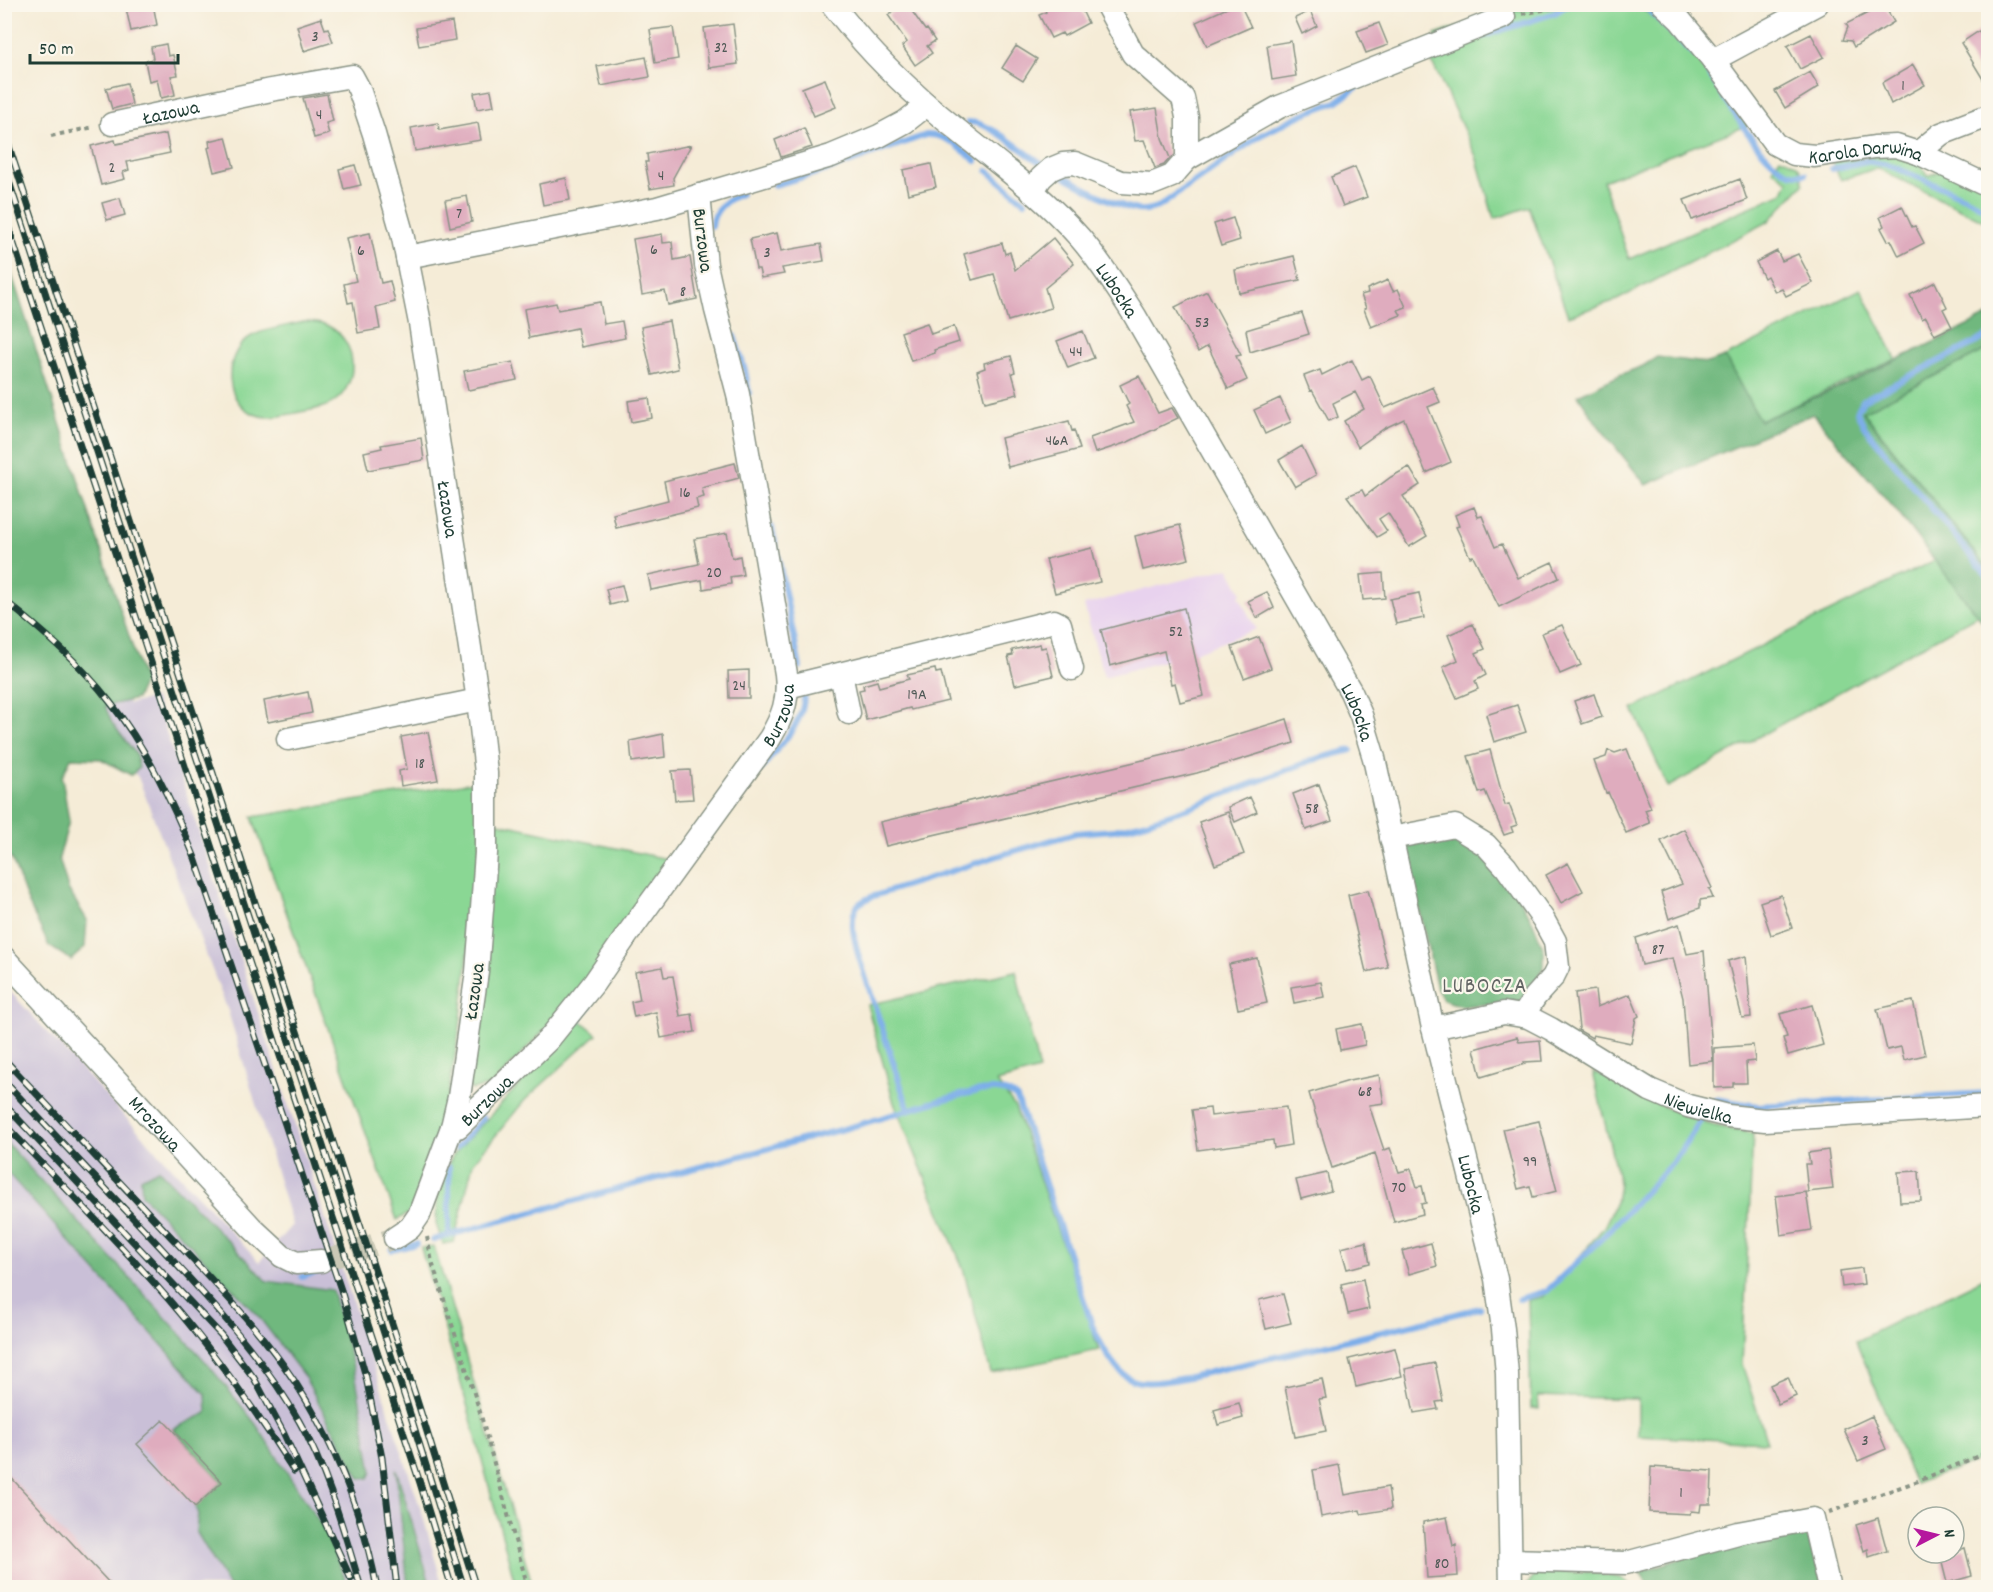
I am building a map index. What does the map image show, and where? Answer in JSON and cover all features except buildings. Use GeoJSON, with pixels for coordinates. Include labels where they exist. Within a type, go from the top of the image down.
{"type":"FeatureCollection","features":[{"type":"Feature","properties":{"kind":"street","name":"Lubocka"},"geometry":{"type":"LineString","coordinates":[[832,4],[860,40],[891,73],[1032,192],[1079,238],[1121,293],[1352,692],[1368,736],[1433,1028],[1492,1256],[1507,1374],[1511,1587]]}},
{"type":"Feature","properties":{"kind":"street"},"geometry":{"type":"LineString","coordinates":[[1106,4],[1133,54],[1183,98],[1187,117],[1187,159]]}},
{"type":"Feature","properties":{"kind":"street","name":"Karola Darwina"},"geometry":{"type":"LineString","coordinates":[[1663,4],[1680,20],[1713,60],[1775,144],[1794,154],[1815,156],[1896,146],[1918,153],[1989,186]]}},
{"type":"Feature","properties":{"kind":"street"},"geometry":{"type":"LineString","coordinates":[[1713,60],[1817,4]]}},
{"type":"Feature","properties":{"kind":"street"},"geometry":{"type":"LineString","coordinates":[[1032,192],[1041,178],[1051,169],[1063,164],[1074,163],[1121,182],[1152,184],[1172,176],[1187,159],[1279,106],[1504,17]]}},
{"type":"Feature","properties":{"kind":"street","name":"Łazowa"},"geometry":{"type":"LineString","coordinates":[[112,124],[352,76],[359,89],[374,134],[406,257],[420,323],[478,700],[486,774],[486,853],[477,972],[459,1097],[452,1127],[419,1215],[410,1228],[395,1238]]}},
{"type":"Feature","properties":{"kind":"street","name":"Burzowa"},"geometry":{"type":"LineString","coordinates":[[406,257],[657,208],[831,156],[879,136],[912,117],[926,104]]}},
{"type":"Feature","properties":{"kind":"street"},"geometry":{"type":"LineString","coordinates":[[1918,153],[1941,134],[1989,116]]}},
{"type":"Feature","properties":{"kind":"street","name":"Burzowa"},"geometry":{"type":"LineString","coordinates":[[452,1127],[458,1127],[549,1039],[594,983],[770,738],[782,717],[788,687],[738,394],[706,265],[699,195]]}},
{"type":"Feature","properties":{"kind":"street"},"geometry":{"type":"LineString","coordinates":[[788,687],[1054,621],[1060,624],[1072,669]]}},
{"type":"Feature","properties":{"kind":"street"},"geometry":{"type":"LineString","coordinates":[[841,674],[849,713]]}},
{"type":"Feature","properties":{"kind":"street"},"geometry":{"type":"LineString","coordinates":[[288,739],[478,700]]}},
{"type":"Feature","properties":{"kind":"street"},"geometry":{"type":"LineString","coordinates":[[1391,838],[1455,825],[1486,845],[1506,867],[1555,941],[1558,967],[1523,1016]]}},
{"type":"Feature","properties":{"kind":"street","name":"Mrozowa"},"geometry":{"type":"LineString","coordinates":[[4,958],[252,1228],[282,1256],[297,1263],[321,1261]]}},
{"type":"Feature","properties":{"kind":"street","name":"Niewielka"},"geometry":{"type":"LineString","coordinates":[[1433,1028],[1504,1013],[1528,1017],[1650,1090],[1694,1107],[1721,1114],[1765,1120],[1989,1106]]}},
{"type":"Feature","properties":{"kind":"street"},"geometry":{"type":"LineString","coordinates":[[1511,1560],[1626,1563],[1738,1533],[1813,1518],[1829,1587]]}},
{"type":"Feature","properties":{"kind":"path"},"geometry":{"type":"LineString","coordinates":[[1539,10],[1553,8],[1558,4]]}},
{"type":"Feature","properties":{"kind":"path"},"geometry":{"type":"LineString","coordinates":[[51,136],[112,124]]}},
{"type":"Feature","properties":{"kind":"path"},"geometry":{"type":"LineString","coordinates":[[430,1244],[432,1262],[480,1412],[528,1587]]}},
{"type":"Feature","properties":{"kind":"path"},"geometry":{"type":"LineString","coordinates":[[1813,1518],[1918,1481],[1989,1452]]}},
{"type":"Feature","properties":{"kind":"shaded area"},"geometry":{"type":"Polygon","coordinates":[[[4,465],[74,619],[129,704],[155,698],[423,1516],[443,1587],[5,1587],[5,986],[259,1262],[292,1225],[228,1011],[138,777],[5,637],[4,465]]]}},
{"type":"Feature","properties":{"kind":"shaded area"},"geometry":{"type":"Polygon","coordinates":[[[1229,568],[1242,593],[1239,596],[1256,629],[1194,653],[1104,677],[1084,605],[1229,568]]]}},
{"type":"Feature","properties":{"kind":"green space"},"geometry":{"type":"Polygon","coordinates":[[[1637,4],[1709,65],[1752,124],[1603,181],[1629,259],[1783,193],[1788,181],[1772,169],[1780,157],[1798,166],[1803,184],[1768,222],[1617,300],[1568,316],[1529,207],[1494,219],[1476,156],[1431,60],[1445,54],[1435,35],[1505,11],[1563,5],[1637,4]]]}},
{"type":"Feature","properties":{"kind":"green space"},"geometry":{"type":"Polygon","coordinates":[[[1898,154],[1915,156],[1928,176],[1953,166],[1988,187],[1988,217],[1984,221],[1877,168],[1841,180],[1832,161],[1898,154]]]}},
{"type":"Feature","properties":{"kind":"green space"},"geometry":{"type":"Polygon","coordinates":[[[5,254],[144,682],[136,699],[105,706],[112,723],[136,754],[139,768],[131,775],[101,759],[71,758],[62,777],[69,821],[59,858],[68,889],[87,920],[85,947],[71,960],[49,946],[28,902],[12,859],[5,853],[5,254]]]}},
{"type":"Feature","properties":{"kind":"green space"},"geometry":{"type":"Polygon","coordinates":[[[1861,289],[1896,359],[1760,421],[1725,357],[1861,289]]]}},
{"type":"Feature","properties":{"kind":"green space"},"geometry":{"type":"Polygon","coordinates":[[[1988,316],[1988,349],[1863,412],[1988,569],[1988,629],[1895,509],[1813,414],[1646,485],[1598,425],[1578,395],[1643,366],[1657,357],[1707,363],[1725,357],[1760,421],[1842,386],[1988,316]]]}},
{"type":"Feature","properties":{"kind":"green space"},"geometry":{"type":"Polygon","coordinates":[[[303,322],[330,327],[346,342],[352,362],[349,384],[335,401],[317,409],[274,417],[260,416],[248,411],[239,403],[233,392],[230,380],[234,356],[250,337],[261,332],[303,322]]]}},
{"type":"Feature","properties":{"kind":"green space"},"geometry":{"type":"Polygon","coordinates":[[[1988,349],[1988,569],[1863,411],[1988,349]]]}},
{"type":"Feature","properties":{"kind":"green space"},"geometry":{"type":"Polygon","coordinates":[[[1935,560],[1978,615],[1668,787],[1633,709],[1935,560]]]}},
{"type":"Feature","properties":{"kind":"green space"},"geometry":{"type":"Polygon","coordinates":[[[474,782],[481,833],[460,1027],[440,1139],[415,1210],[397,1220],[252,817],[474,782]]]}},
{"type":"Feature","properties":{"kind":"green space"},"geometry":{"type":"Polygon","coordinates":[[[494,822],[672,860],[587,985],[492,1085],[472,1090],[467,1083],[494,822]]]}},
{"type":"Feature","properties":{"kind":"green space"},"geometry":{"type":"Polygon","coordinates":[[[1455,826],[1491,851],[1533,922],[1544,950],[1544,965],[1532,990],[1519,1002],[1462,1006],[1443,1000],[1437,989],[1403,836],[1455,826]]]}},
{"type":"Feature","properties":{"kind":"green space"},"geometry":{"type":"Polygon","coordinates":[[[1016,971],[1039,1070],[997,1082],[1015,1107],[1099,1350],[991,1373],[963,1268],[894,1103],[867,1005],[1016,971]]]}},
{"type":"Feature","properties":{"kind":"green space"},"geometry":{"type":"Polygon","coordinates":[[[580,1020],[597,1034],[525,1100],[473,1163],[454,1242],[443,1244],[436,1224],[438,1183],[454,1154],[580,1020]]]}},
{"type":"Feature","properties":{"kind":"green space"},"geometry":{"type":"Polygon","coordinates":[[[1593,1072],[1686,1117],[1724,1128],[1753,1133],[1742,1364],[1767,1442],[1638,1436],[1638,1399],[1538,1396],[1539,1409],[1531,1408],[1528,1300],[1542,1297],[1566,1273],[1604,1227],[1616,1202],[1619,1183],[1593,1072]]]}},
{"type":"Feature","properties":{"kind":"green space"},"geometry":{"type":"Polygon","coordinates":[[[4,1140],[206,1362],[255,1423],[322,1526],[349,1587],[229,1587],[196,1531],[198,1514],[195,1507],[222,1482],[173,1429],[207,1413],[206,1394],[5,1170],[4,1140]]]}},
{"type":"Feature","properties":{"kind":"green space"},"geometry":{"type":"Polygon","coordinates":[[[158,1169],[267,1281],[332,1290],[356,1378],[372,1472],[369,1478],[360,1478],[304,1376],[256,1313],[142,1195],[141,1178],[158,1169]]]}},
{"type":"Feature","properties":{"kind":"green space"},"geometry":{"type":"Polygon","coordinates":[[[434,1246],[533,1587],[516,1587],[468,1408],[421,1248],[434,1246]]]}},
{"type":"Feature","properties":{"kind":"green space"},"geometry":{"type":"Polygon","coordinates":[[[1988,1276],[1988,1457],[1915,1484],[1856,1341],[1988,1276]]]}},
{"type":"Feature","properties":{"kind":"green space"},"geometry":{"type":"Polygon","coordinates":[[[396,1469],[431,1587],[408,1587],[396,1469]]]}},
{"type":"Feature","properties":{"kind":"green space"},"geometry":{"type":"Polygon","coordinates":[[[1805,1531],[1825,1587],[1650,1587],[1640,1572],[1738,1540],[1805,1531]]]}},
{"type":"Feature","properties":{"kind":"green space"},"geometry":{"type":"Polygon","coordinates":[[[1589,1572],[1621,1578],[1631,1587],[1527,1588],[1538,1573],[1589,1572]]]}},
{"type":"Feature","properties":{"kind":"waterway"},"geometry":{"type":"LineString","coordinates":[[1484,36],[1555,13],[1569,4]]}},
{"type":"Feature","properties":{"kind":"waterway"},"geometry":{"type":"LineString","coordinates":[[1643,4],[1694,54]]}},
{"type":"Feature","properties":{"kind":"waterway"},"geometry":{"type":"LineString","coordinates":[[1708,71],[1745,129],[1768,157],[1791,173],[1805,174]]}},
{"type":"Feature","properties":{"kind":"waterway"},"geometry":{"type":"LineString","coordinates":[[1060,174],[1127,208],[1140,210],[1155,208],[1261,135],[1303,114],[1336,102],[1360,85]]}},
{"type":"Feature","properties":{"kind":"waterway"},"geometry":{"type":"LineString","coordinates":[[968,122],[977,123],[997,132],[1043,164]]}},
{"type":"Feature","properties":{"kind":"waterway"},"geometry":{"type":"LineString","coordinates":[[774,185],[831,169],[926,135],[947,139],[976,161]]}},
{"type":"Feature","properties":{"kind":"waterway"},"geometry":{"type":"LineString","coordinates":[[1832,169],[1866,161],[1889,165],[1969,199],[1988,211]]}},
{"type":"Feature","properties":{"kind":"waterway"},"geometry":{"type":"LineString","coordinates":[[988,171],[1025,202]]}},
{"type":"Feature","properties":{"kind":"waterway"},"geometry":{"type":"LineString","coordinates":[[712,226],[718,210],[741,194]]}},
{"type":"Feature","properties":{"kind":"waterway"},"geometry":{"type":"LineString","coordinates":[[734,336],[745,370],[749,393]]}},
{"type":"Feature","properties":{"kind":"waterway"},"geometry":{"type":"LineString","coordinates":[[1988,336],[1863,400],[1857,412],[1865,428],[1988,576]]}},
{"type":"Feature","properties":{"kind":"waterway"},"geometry":{"type":"LineString","coordinates":[[772,527],[800,667]]}},
{"type":"Feature","properties":{"kind":"waterway"},"geometry":{"type":"LineString","coordinates":[[761,769],[795,725],[803,705],[804,694]]}},
{"type":"Feature","properties":{"kind":"waterway"},"geometry":{"type":"LineString","coordinates":[[909,1111],[858,954],[853,916],[859,904],[871,897],[1076,833],[1115,830],[1140,824],[1189,808],[1313,760],[1351,750]]}},
{"type":"Feature","properties":{"kind":"waterway"},"geometry":{"type":"LineString","coordinates":[[574,1025],[590,1005]]}},
{"type":"Feature","properties":{"kind":"waterway"},"geometry":{"type":"LineString","coordinates":[[433,1240],[863,1124],[942,1100],[974,1092],[997,1090],[1007,1092],[1017,1098],[1092,1325],[1111,1360],[1124,1375],[1132,1380],[1162,1382],[1188,1377],[1480,1308]]}},
{"type":"Feature","properties":{"kind":"waterway"},"geometry":{"type":"LineString","coordinates":[[1710,1107],[1715,1099],[1758,1106],[1988,1093]]}},
{"type":"Feature","properties":{"kind":"waterway"},"geometry":{"type":"LineString","coordinates":[[1519,1299],[1547,1291],[1604,1236],[1675,1160],[1704,1115]]}},
{"type":"Feature","properties":{"kind":"waterway"},"geometry":{"type":"LineString","coordinates":[[456,1148],[483,1118]]}},
{"type":"Feature","properties":{"kind":"waterway"},"geometry":{"type":"LineString","coordinates":[[449,1167],[449,1235]]}},
{"type":"Feature","properties":{"kind":"waterway"},"geometry":{"type":"LineString","coordinates":[[392,1250],[416,1244]]}},
{"type":"Feature","properties":{"kind":"waterway"},"geometry":{"type":"LineString","coordinates":[[302,1277],[322,1270]]}},
{"type":"Feature","properties":{"kind":"tunnel"},"geometry":{"type":"LineString","coordinates":[[321,1261],[395,1238]]}},
{"type":"Feature","properties":{"kind":"railway"},"geometry":{"type":"LineString","coordinates":[[4,131],[476,1588]]}},
{"type":"Feature","properties":{"kind":"railway"},"geometry":{"type":"LineString","coordinates":[[4,166],[407,1404],[464,1588]]}},
{"type":"Feature","properties":{"kind":"railway"},"geometry":{"type":"LineString","coordinates":[[4,214],[420,1483],[452,1588]]}},
{"type":"Feature","properties":{"kind":"railway"},"geometry":{"type":"LineString","coordinates":[[4,600],[74,661],[123,720],[158,777],[195,858],[341,1290],[366,1377],[382,1458],[397,1588]]}},
{"type":"Feature","properties":{"kind":"railway"},"geometry":{"type":"LineString","coordinates":[[4,1059],[229,1299],[264,1340],[295,1382],[323,1430],[346,1481],[364,1534],[377,1588]]}},
{"type":"Feature","properties":{"kind":"railway"},"geometry":{"type":"LineString","coordinates":[[4,1081],[231,1325],[267,1371],[299,1421],[319,1461],[335,1503],[361,1588]]}},
{"type":"Feature","properties":{"kind":"railway"},"geometry":{"type":"LineString","coordinates":[[4,1104],[221,1335],[254,1378],[284,1434],[351,1579]]}},
{"type":"Feature","properties":{"kind":"railway"},"geometry":{"type":"LineString","coordinates":[[4,1124],[118,1243],[193,1328],[262,1422],[294,1471]]}},
{"type":"Feature","properties":{"kind":"district","name":"LUBOCZA"},"geometry":{"type":"Point","coordinates":[1485,984]}}]}
